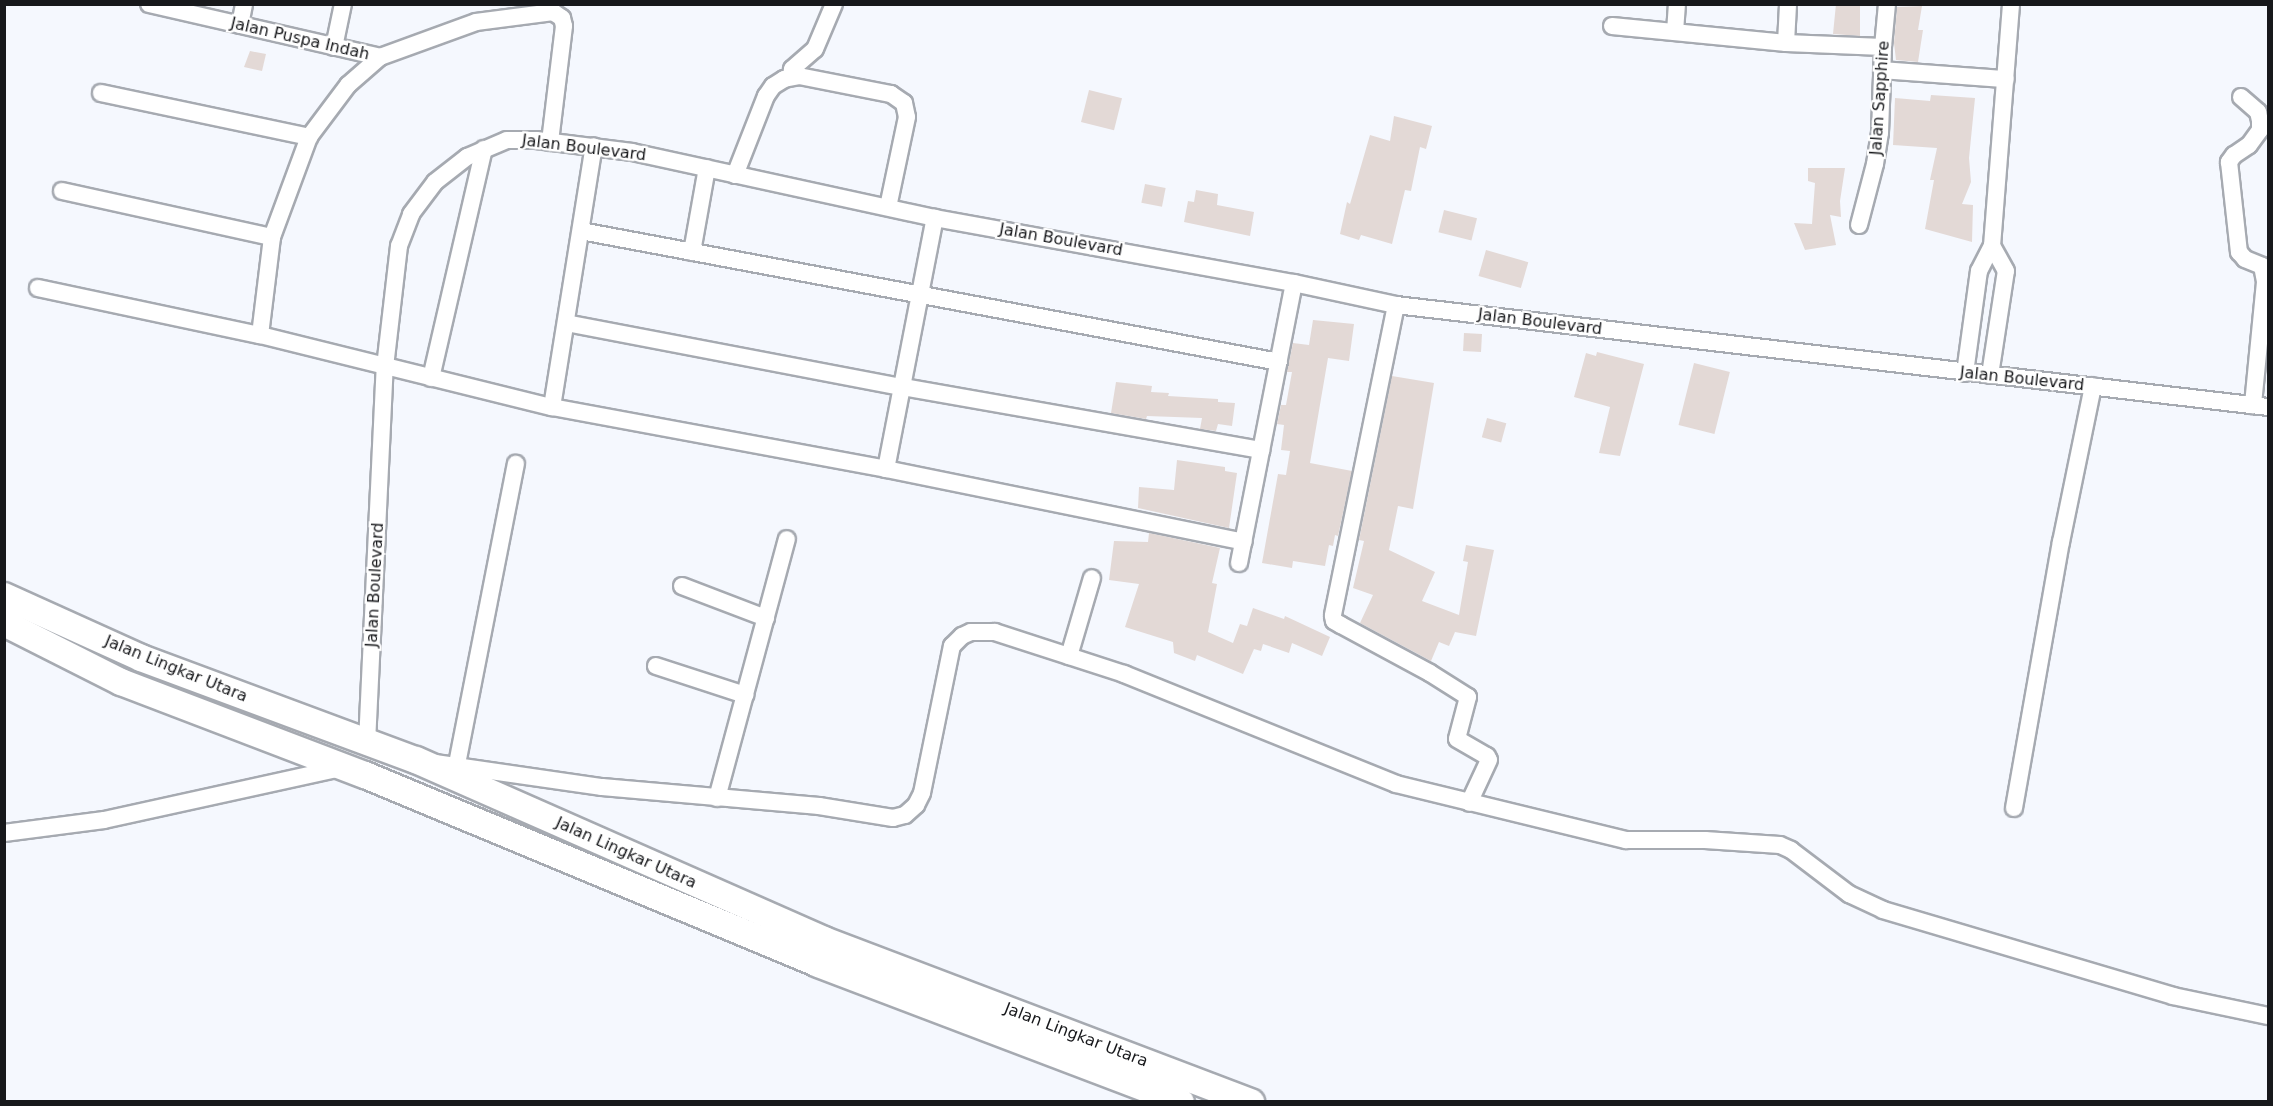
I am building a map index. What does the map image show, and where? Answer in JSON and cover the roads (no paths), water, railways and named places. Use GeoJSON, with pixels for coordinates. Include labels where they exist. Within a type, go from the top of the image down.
{"type":"FeatureCollection","features":[{"type":"Feature","properties":{"kind":"main road","name":"Jalan Lingkar Utara"},"geometry":{"type":"LineString","coordinates":[[4,596],[141,658],[416,760],[824,940],[1251,1101]]}},
{"type":"Feature","properties":{"kind":"main road","name":"Jalan Lingkar Utara"},"geometry":{"type":"LineString","coordinates":[[4,624],[121,682],[342,767],[818,964],[1181,1101]]}},
{"type":"Feature","properties":{"kind":"main road"},"geometry":{"type":"LineString","coordinates":[[185,707],[200,680]]}},
{"type":"Feature","properties":{"kind":"main road"},"geometry":{"type":"LineString","coordinates":[[592,870],[605,843]]}},
{"type":"Feature","properties":{"kind":"street","name":"Jalan Puspa Indah"},"geometry":{"type":"LineString","coordinates":[[149,4],[380,57]]}},
{"type":"Feature","properties":{"kind":"street"},"geometry":{"type":"LineString","coordinates":[[240,25],[244,4]]}},
{"type":"Feature","properties":{"kind":"street"},"geometry":{"type":"LineString","coordinates":[[334,47],[344,4]]}},
{"type":"Feature","properties":{"kind":"street"},"geometry":{"type":"LineString","coordinates":[[791,76],[792,69],[815,49],[834,4]]}},
{"type":"Feature","properties":{"kind":"street"},"geometry":{"type":"LineString","coordinates":[[1675,32],[1677,4]]}},
{"type":"Feature","properties":{"kind":"street"},"geometry":{"type":"LineString","coordinates":[[1786,42],[1788,4]]}},
{"type":"Feature","properties":{"kind":"street","name":"Jalan Sapphire"},"geometry":{"type":"LineString","coordinates":[[1859,225],[1875,164],[1880,133],[1882,47],[1887,4]]}},
{"type":"Feature","properties":{"kind":"street"},"geometry":{"type":"LineString","coordinates":[[1965,373],[1979,271],[1992,246],[2011,4]]}},
{"type":"Feature","properties":{"kind":"street"},"geometry":{"type":"LineString","coordinates":[[260,335],[272,237],[309,137],[348,85],[380,57],[476,22],[553,12],[562,18],[564,26],[550,142]]}},
{"type":"Feature","properties":{"kind":"street"},"geometry":{"type":"LineString","coordinates":[[1612,26],[1786,42],[1882,47]]}},
{"type":"Feature","properties":{"kind":"street"},"geometry":{"type":"LineString","coordinates":[[1882,70],[2006,79]]}},
{"type":"Feature","properties":{"kind":"street"},"geometry":{"type":"LineString","coordinates":[[735,175],[766,96],[777,82],[791,76],[891,94],[904,103],[907,117],[888,207]]}},
{"type":"Feature","properties":{"kind":"street"},"geometry":{"type":"LineString","coordinates":[[101,93],[309,137]]}},
{"type":"Feature","properties":{"kind":"street"},"geometry":{"type":"LineString","coordinates":[[2241,97],[2258,112],[2260,121],[2260,130],[2249,145],[2234,155],[2229,162],[2239,252],[2245,259],[2262,266],[2265,282],[2261,406]]}},
{"type":"Feature","properties":{"kind":"street","name":"Jalan Boulevard"},"geometry":{"type":"LineString","coordinates":[[367,743],[385,367],[399,246],[411,214],[435,182],[466,157],[507,140],[594,146],[707,168],[935,218],[1294,283],[1396,305],[2261,406]]}},
{"type":"Feature","properties":{"kind":"street"},"geometry":{"type":"LineString","coordinates":[[552,407],[594,146]]}},
{"type":"Feature","properties":{"kind":"street"},"geometry":{"type":"LineString","coordinates":[[431,378],[484,149]]}},
{"type":"Feature","properties":{"kind":"street"},"geometry":{"type":"LineString","coordinates":[[692,252],[707,168]]}},
{"type":"Feature","properties":{"kind":"street"},"geometry":{"type":"LineString","coordinates":[[62,192],[272,237]]}},
{"type":"Feature","properties":{"kind":"street"},"geometry":{"type":"LineString","coordinates":[[886,469],[935,218]]}},
{"type":"Feature","properties":{"kind":"street"},"geometry":{"type":"LineString","coordinates":[[581,231],[1279,362]]}},
{"type":"Feature","properties":{"kind":"street"},"geometry":{"type":"LineString","coordinates":[[1990,375],[2006,271],[1992,246]]}},
{"type":"Feature","properties":{"kind":"street"},"geometry":{"type":"LineString","coordinates":[[1239,563],[1294,283]]}},
{"type":"Feature","properties":{"kind":"street"},"geometry":{"type":"LineString","coordinates":[[38,288],[260,335],[552,407],[886,469],[1244,542]]}},
{"type":"Feature","properties":{"kind":"street"},"geometry":{"type":"LineString","coordinates":[[1396,305],[1336,591],[1333,619],[1468,697],[1457,739],[1489,758],[1469,803]]}},
{"type":"Feature","properties":{"kind":"street"},"geometry":{"type":"LineString","coordinates":[[566,323],[903,387],[1261,450]]}},
{"type":"Feature","properties":{"kind":"street"},"geometry":{"type":"LineString","coordinates":[[2014,807],[2061,542],[2093,386]]}},
{"type":"Feature","properties":{"kind":"street"},"geometry":{"type":"LineString","coordinates":[[457,764],[516,464]]}},
{"type":"Feature","properties":{"kind":"street"},"geometry":{"type":"LineString","coordinates":[[717,798],[788,539]]}},
{"type":"Feature","properties":{"kind":"street"},"geometry":{"type":"LineString","coordinates":[[1069,656],[1092,578]]}},
{"type":"Feature","properties":{"kind":"street"},"geometry":{"type":"LineString","coordinates":[[682,585],[766,618]]}},
{"type":"Feature","properties":{"kind":"street"},"geometry":{"type":"LineString","coordinates":[[416,760],[457,764],[602,787],[819,806],[893,818],[905,815],[916,805],[922,792],[952,646],[962,636],[981,631],[995,632],[1124,674],[1396,784],[1626,840],[1705,840],[1780,845],[1791,850],[1849,894],[1883,910],[2173,996],[2268,1016]]}},
{"type":"Feature","properties":{"kind":"street"},"geometry":{"type":"LineString","coordinates":[[656,666],[745,695]]}},
{"type":"Feature","properties":{"kind":"street"},"geometry":{"type":"LineString","coordinates":[[4,833],[104,820],[342,767]]}}]}
